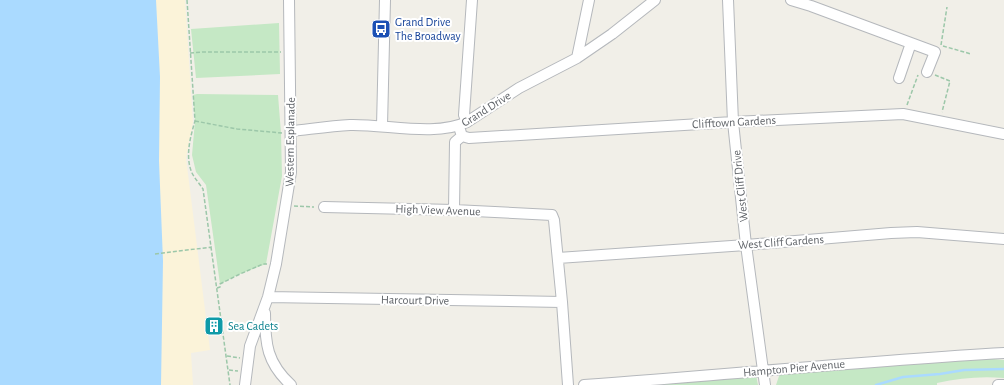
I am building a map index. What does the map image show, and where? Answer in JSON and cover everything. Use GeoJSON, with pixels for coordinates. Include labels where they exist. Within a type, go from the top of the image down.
{"type":"FeatureCollection","features":[{"type":"Feature","properties":{"kind":"street","name":"Western Esplanade"},"geometry":{"type":"LineString","coordinates":[[245,385],[250,346],[266,301],[276,264],[292,172],[289,0]]}},
{"type":"Feature","properties":{"kind":"street"},"geometry":{"type":"LineString","coordinates":[[382,126],[385,0]]}},
{"type":"Feature","properties":{"kind":"street"},"geometry":{"type":"LineString","coordinates":[[454,210],[455,142],[462,128],[464,115],[472,0]]}},
{"type":"Feature","properties":{"kind":"street"},"geometry":{"type":"LineString","coordinates":[[577,58],[589,0]]}},
{"type":"Feature","properties":{"kind":"street","name":"Grand Drive"},"geometry":{"type":"LineString","coordinates":[[292,132],[351,125],[431,129],[462,128],[519,88],[577,58],[612,34],[655,0]]}},
{"type":"Feature","properties":{"kind":"street","name":"West Cliff Drive"},"geometry":{"type":"LineString","coordinates":[[728,0],[733,122],[746,245],[765,385]]}},
{"type":"Feature","properties":{"kind":"street"},"geometry":{"type":"LineString","coordinates":[[791,0],[911,44],[938,49],[927,72]]}},
{"type":"Feature","properties":{"kind":"street"},"geometry":{"type":"LineString","coordinates":[[899,78],[911,44]]}},
{"type":"Feature","properties":{"kind":"street","name":"Clifftown Gardens"},"geometry":{"type":"LineString","coordinates":[[462,128],[469,138],[733,122],[903,114],[1004,134]]}},
{"type":"Feature","properties":{"kind":"street","name":"High View Avenue"},"geometry":{"type":"LineString","coordinates":[[324,207],[454,210],[552,216],[554,220],[558,258]]}},
{"type":"Feature","properties":{"kind":"street","name":"West Cliff Gardens"},"geometry":{"type":"LineString","coordinates":[[558,258],[917,232],[1004,239]]}},
{"type":"Feature","properties":{"kind":"street"},"geometry":{"type":"LineString","coordinates":[[558,258],[568,385]]}},
{"type":"Feature","properties":{"kind":"street","name":"Western Esplanade"},"geometry":{"type":"LineString","coordinates":[[266,301],[265,329],[267,346],[273,364],[280,375],[291,385]]}},
{"type":"Feature","properties":{"kind":"street","name":"Harcourt Drive"},"geometry":{"type":"LineString","coordinates":[[266,301],[562,302]]}},
{"type":"Feature","properties":{"kind":"street"},"geometry":{"type":"LineString","coordinates":[[250,346],[260,344],[267,346]]}},
{"type":"Feature","properties":{"kind":"street","name":"Hampton Pier Avenue"},"geometry":{"type":"LineString","coordinates":[[584,385],[763,371],[899,358],[1004,352]]}},
{"type":"Feature","properties":{"kind":"street"},"geometry":{"type":"LineString","coordinates":[[998,385],[1004,385]]}},
{"type":"Feature","properties":{"kind":"path"},"geometry":{"type":"LineString","coordinates":[[187,0],[195,121],[190,140],[189,158],[192,174],[204,189],[230,385]]}},
{"type":"Feature","properties":{"kind":"path"},"geometry":{"type":"LineString","coordinates":[[947,7],[938,49],[971,54]]}},
{"type":"Feature","properties":{"kind":"path"},"geometry":{"type":"LineString","coordinates":[[190,53],[289,52]]}},
{"type":"Feature","properties":{"kind":"path"},"geometry":{"type":"LineString","coordinates":[[903,114],[920,69],[950,81],[940,121]]}},
{"type":"Feature","properties":{"kind":"path"},"geometry":{"type":"LineString","coordinates":[[195,121],[237,129],[281,133],[292,132]]}},
{"type":"Feature","properties":{"kind":"path"},"geometry":{"type":"LineString","coordinates":[[287,206],[324,207]]}},
{"type":"Feature","properties":{"kind":"path"},"geometry":{"type":"LineString","coordinates":[[155,254],[212,247]]}},
{"type":"Feature","properties":{"kind":"path"},"geometry":{"type":"LineString","coordinates":[[217,288],[220,287],[220,284],[263,264],[276,264]]}},
{"type":"Feature","properties":{"kind":"path"},"geometry":{"type":"LineString","coordinates":[[227,356],[248,359]]}},
{"type":"Feature","properties":{"kind":"green space"},"geometry":{"type":"Polygon","coordinates":[[[279,23],[280,74],[196,78],[191,29],[279,23]]]}},
{"type":"Feature","properties":{"kind":"green space"},"geometry":{"type":"Polygon","coordinates":[[[193,95],[278,95],[282,176],[266,264],[220,284],[206,185],[196,172],[192,155],[195,121],[193,95]]]}},
{"type":"Feature","properties":{"kind":"green space"},"geometry":{"type":"Polygon","coordinates":[[[994,356],[993,359],[1004,360],[1004,378],[979,377],[937,383],[937,385],[776,385],[780,373],[994,356]]]}},
{"type":"Feature","properties":{"kind":"green space"},"geometry":{"type":"Polygon","coordinates":[[[756,375],[758,385],[622,385],[756,375]]]}},
{"type":"Feature","properties":{"kind":"sand"},"geometry":{"type":"Polygon","coordinates":[[[129,0],[185,0],[193,122],[186,158],[210,350],[191,353],[193,385],[126,385],[129,0]]]}},
{"type":"Feature","properties":{"kind":"water"},"geometry":{"type":"Polygon","coordinates":[[[0,0],[156,0],[160,77],[159,161],[163,261],[161,385],[0,385],[0,0]]]}},
{"type":"Feature","properties":{"kind":"waterway"},"geometry":{"type":"LineString","coordinates":[[876,385],[903,377],[940,374],[964,370],[1004,369]]}},
{"type":"Feature","properties":{"kind":"place","name":"Grand Drive The Broadway"},"geometry":{"type":"Point","coordinates":[381,29]}},
{"type":"Feature","properties":{"kind":"place","name":"Sea Cadets"},"geometry":{"type":"Point","coordinates":[214,326]}}]}
